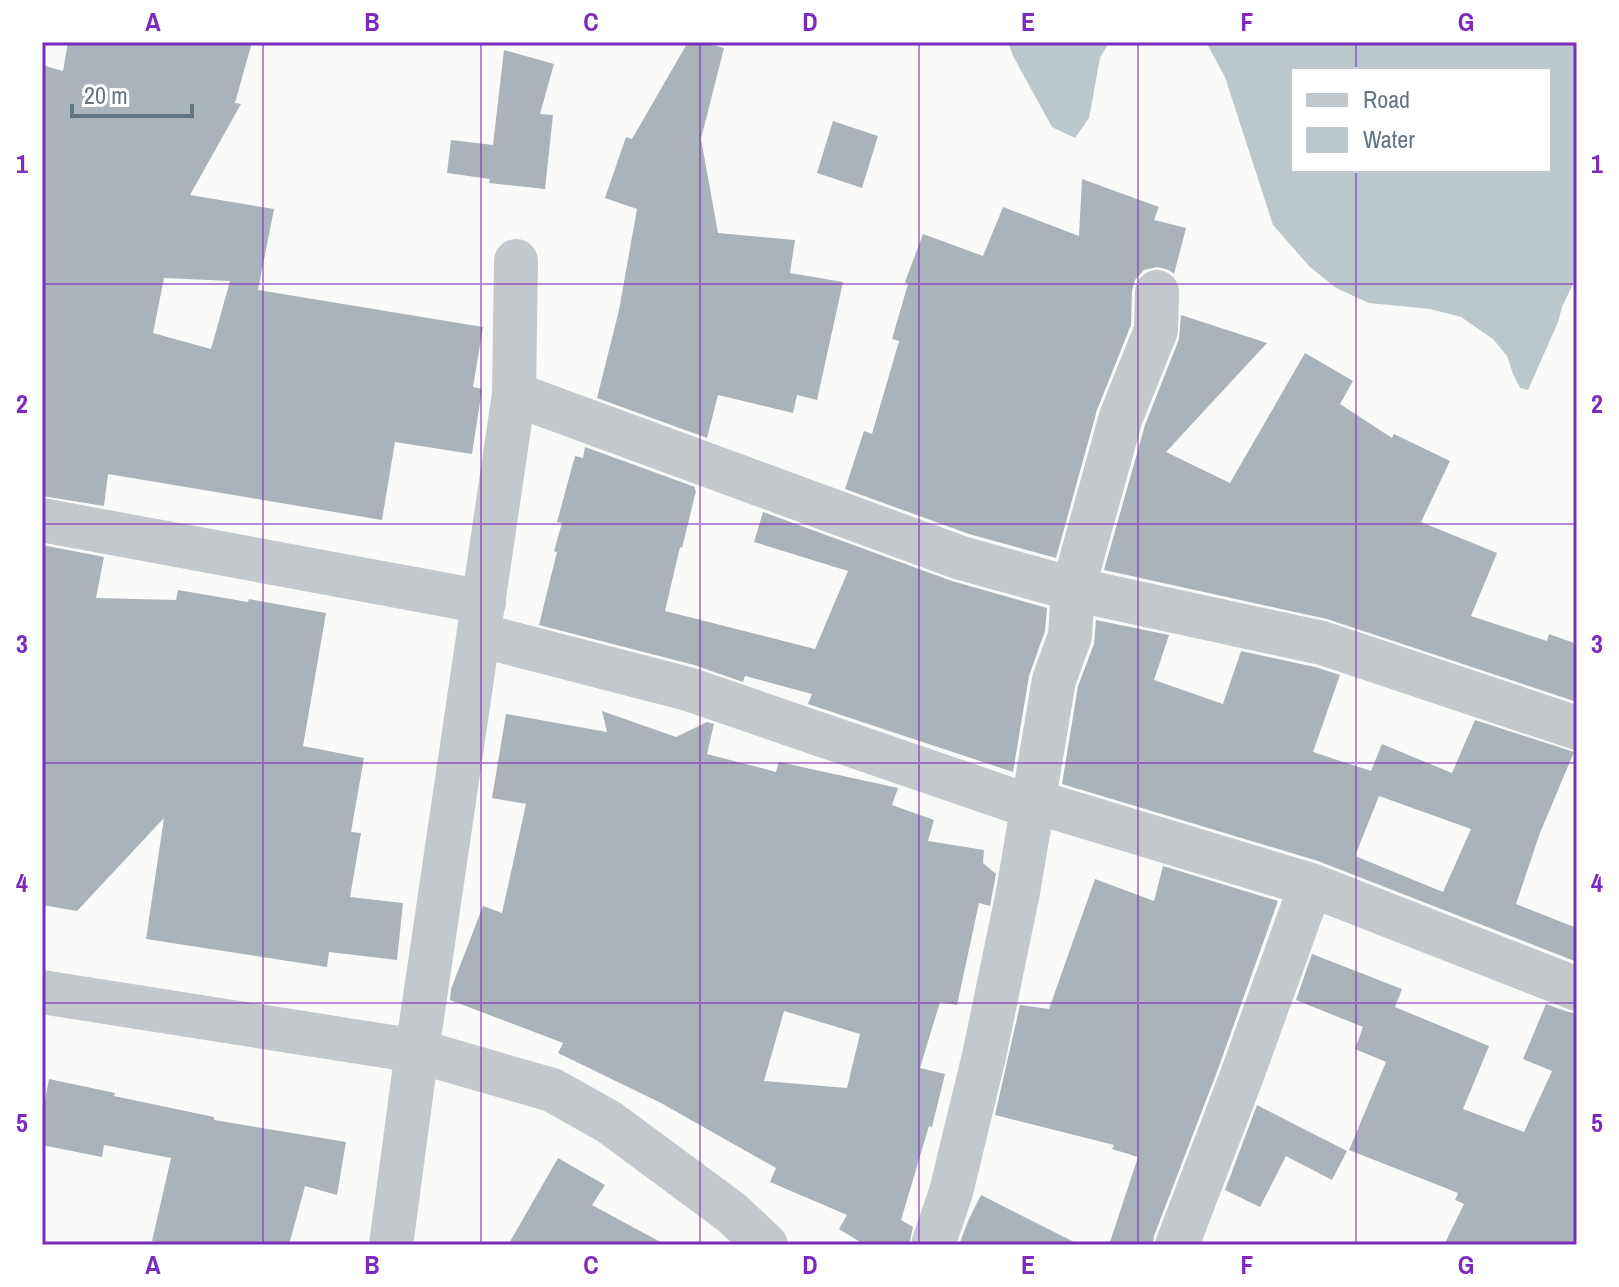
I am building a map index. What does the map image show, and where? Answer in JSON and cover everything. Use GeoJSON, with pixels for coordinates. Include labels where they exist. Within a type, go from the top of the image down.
{"type":"FeatureCollection","features":[{"type":"Feature","properties":{"kind":"street"},"geometry":{"type":"LineString","coordinates":[[391,1245],[514,394],[516,261]]}},
{"type":"Feature","properties":{"kind":"street"},"geometry":{"type":"LineString","coordinates":[[933,1245],[951,1192],[984,1056],[1012,920],[1054,680],[1070,636],[1073,589],[1121,417],[1156,330],[1157,292]]}},
{"type":"Feature","properties":{"kind":"street"},"geometry":{"type":"LineString","coordinates":[[514,394],[961,558],[1073,589],[1322,643],[1577,728]]}},
{"type":"Feature","properties":{"kind":"street"},"geometry":{"type":"LineString","coordinates":[[42,520],[481,619],[1032,807],[1046,805],[1311,885],[1577,989]]}},
{"type":"Feature","properties":{"kind":"street"},"geometry":{"type":"LineString","coordinates":[[1177,1245],[1311,885]]}},
{"type":"Feature","properties":{"kind":"street"},"geometry":{"type":"LineString","coordinates":[[42,992],[417,1051],[552,1090],[609,1122],[732,1213],[766,1245]]}},
{"type":"Feature","properties":{"kind":"water"},"geometry":{"type":"Polygon","coordinates":[[[1008,42],[1109,42],[1100,58],[1089,118],[1075,138],[1052,127],[1008,42]]]}},
{"type":"Feature","properties":{"kind":"water"},"geometry":{"type":"Polygon","coordinates":[[[1206,42],[1577,42],[1577,276],[1528,390],[1520,388],[1507,356],[1493,339],[1461,317],[1430,309],[1369,303],[1336,288],[1310,267],[1273,225],[1225,77],[1206,42]]]}},
{"type":"Feature","properties":{"kind":"building"},"geometry":{"type":"Polygon","coordinates":[[[68,42],[252,42],[235,103],[241,104],[190,195],[274,209],[258,290],[483,327],[473,387],[482,389],[472,454],[395,442],[382,520],[108,474],[104,506],[42,496],[42,65],[63,71],[68,42]],[[164,278],[153,333],[211,349],[230,281],[164,278]]]}},
{"type":"Feature","properties":{"kind":"building"},"geometry":{"type":"Polygon","coordinates":[[[688,42],[724,48],[701,139],[718,233],[795,240],[790,273],[843,282],[817,400],[797,395],[793,413],[718,395],[707,438],[597,398],[619,310],[637,209],[605,198],[626,137],[632,139],[688,42]]]}},
{"type":"Feature","properties":{"kind":"building"},"geometry":{"type":"Polygon","coordinates":[[[504,50],[554,64],[540,114],[553,115],[545,189],[489,183],[490,179],[447,173],[451,140],[493,145],[504,50]]]}},
{"type":"Feature","properties":{"kind":"building"},"geometry":{"type":"Polygon","coordinates":[[[833,121],[878,136],[862,188],[817,173],[833,121]]]}},
{"type":"Feature","properties":{"kind":"building"},"geometry":{"type":"Polygon","coordinates":[[[1082,179],[1159,207],[1154,220],[1186,228],[1174,274],[1157,267],[1144,270],[1135,280],[1131,325],[1097,410],[1056,558],[969,534],[845,489],[864,431],[872,434],[899,341],[892,339],[908,284],[905,282],[923,234],[983,256],[1003,207],[1079,236],[1082,179]]]}},
{"type":"Feature","properties":{"kind":"building"},"geometry":{"type":"Polygon","coordinates":[[[1181,315],[1267,343],[1166,452],[1230,483],[1305,353],[1353,381],[1340,404],[1392,438],[1394,434],[1450,461],[1421,522],[1497,553],[1471,616],[1547,641],[1549,634],[1577,644],[1577,702],[1327,619],[1104,570],[1145,425],[1179,339],[1181,315]]]}},
{"type":"Feature","properties":{"kind":"building"},"geometry":{"type":"Polygon","coordinates":[[[585,447],[695,487],[665,611],[815,649],[848,571],[754,542],[763,512],[952,581],[1047,608],[1045,631],[1029,676],[1013,772],[808,704],[812,694],[745,676],[743,682],[694,665],[539,625],[557,552],[554,551],[562,523],[557,522],[575,456],[583,458],[585,447]]]}},
{"type":"Feature","properties":{"kind":"building"},"geometry":{"type":"Polygon","coordinates":[[[42,545],[104,557],[96,598],[176,600],[178,590],[326,613],[303,746],[364,758],[351,832],[361,833],[350,897],[403,903],[397,960],[329,952],[327,967],[146,939],[164,818],[77,911],[42,905],[42,545]]]}},
{"type":"Feature","properties":{"kind":"building"},"geometry":{"type":"Polygon","coordinates":[[[1096,620],[1169,635],[1154,680],[1223,704],[1241,651],[1340,675],[1313,752],[1371,771],[1382,744],[1452,773],[1475,720],[1574,752],[1540,833],[1516,904],[1577,928],[1577,962],[1318,861],[1062,784],[1078,686],[1094,644],[1096,620]],[[1379,796],[1355,856],[1443,892],[1471,829],[1379,796]]]}},
{"type":"Feature","properties":{"kind":"building"},"geometry":{"type":"Polygon","coordinates":[[[602,711],[676,737],[707,722],[714,724],[707,754],[776,772],[779,762],[898,788],[892,805],[934,820],[928,841],[984,850],[983,863],[996,874],[990,906],[979,903],[957,1005],[940,1002],[920,1068],[945,1074],[932,1127],[929,1126],[901,1220],[913,1227],[909,1245],[865,1245],[839,1229],[847,1215],[770,1182],[776,1168],[661,1103],[558,1053],[563,1043],[450,1000],[451,989],[483,906],[502,913],[526,804],[492,798],[506,714],[607,732],[602,711]],[[784,1011],[764,1081],[847,1088],[860,1034],[784,1011]]]}},
{"type":"Feature","properties":{"kind":"building"},"geometry":{"type":"Polygon","coordinates":[[[1163,866],[1278,901],[1153,1245],[1109,1245],[1138,1157],[1112,1149],[1114,1145],[995,1115],[1020,1005],[1049,1009],[1095,879],[1154,901],[1163,866]]]}},
{"type":"Feature","properties":{"kind":"building"},"geometry":{"type":"Polygon","coordinates":[[[1312,954],[1402,989],[1395,1007],[1489,1046],[1463,1109],[1524,1132],[1552,1071],[1523,1059],[1546,1004],[1577,1013],[1577,1245],[1444,1245],[1464,1204],[1455,1200],[1458,1193],[1349,1150],[1386,1062],[1355,1049],[1363,1027],[1296,1000],[1312,954]]]}},
{"type":"Feature","properties":{"kind":"building"},"geometry":{"type":"Polygon","coordinates":[[[49,1079],[214,1117],[214,1120],[346,1142],[337,1195],[305,1186],[289,1245],[170,1245],[152,1241],[171,1158],[104,1145],[102,1157],[42,1145],[42,1117],[49,1079]]]}},
{"type":"Feature","properties":{"kind":"building"},"geometry":{"type":"Polygon","coordinates":[[[1257,1105],[1347,1151],[1332,1180],[1286,1156],[1260,1207],[1225,1190],[1257,1105]]]}},
{"type":"Feature","properties":{"kind":"building"},"geometry":{"type":"Polygon","coordinates":[[[558,1158],[605,1185],[592,1205],[666,1245],[508,1245],[558,1158]]]}},
{"type":"Feature","properties":{"kind":"building"},"geometry":{"type":"Polygon","coordinates":[[[981,1195],[1080,1245],[959,1245],[981,1195]]]}}]}
